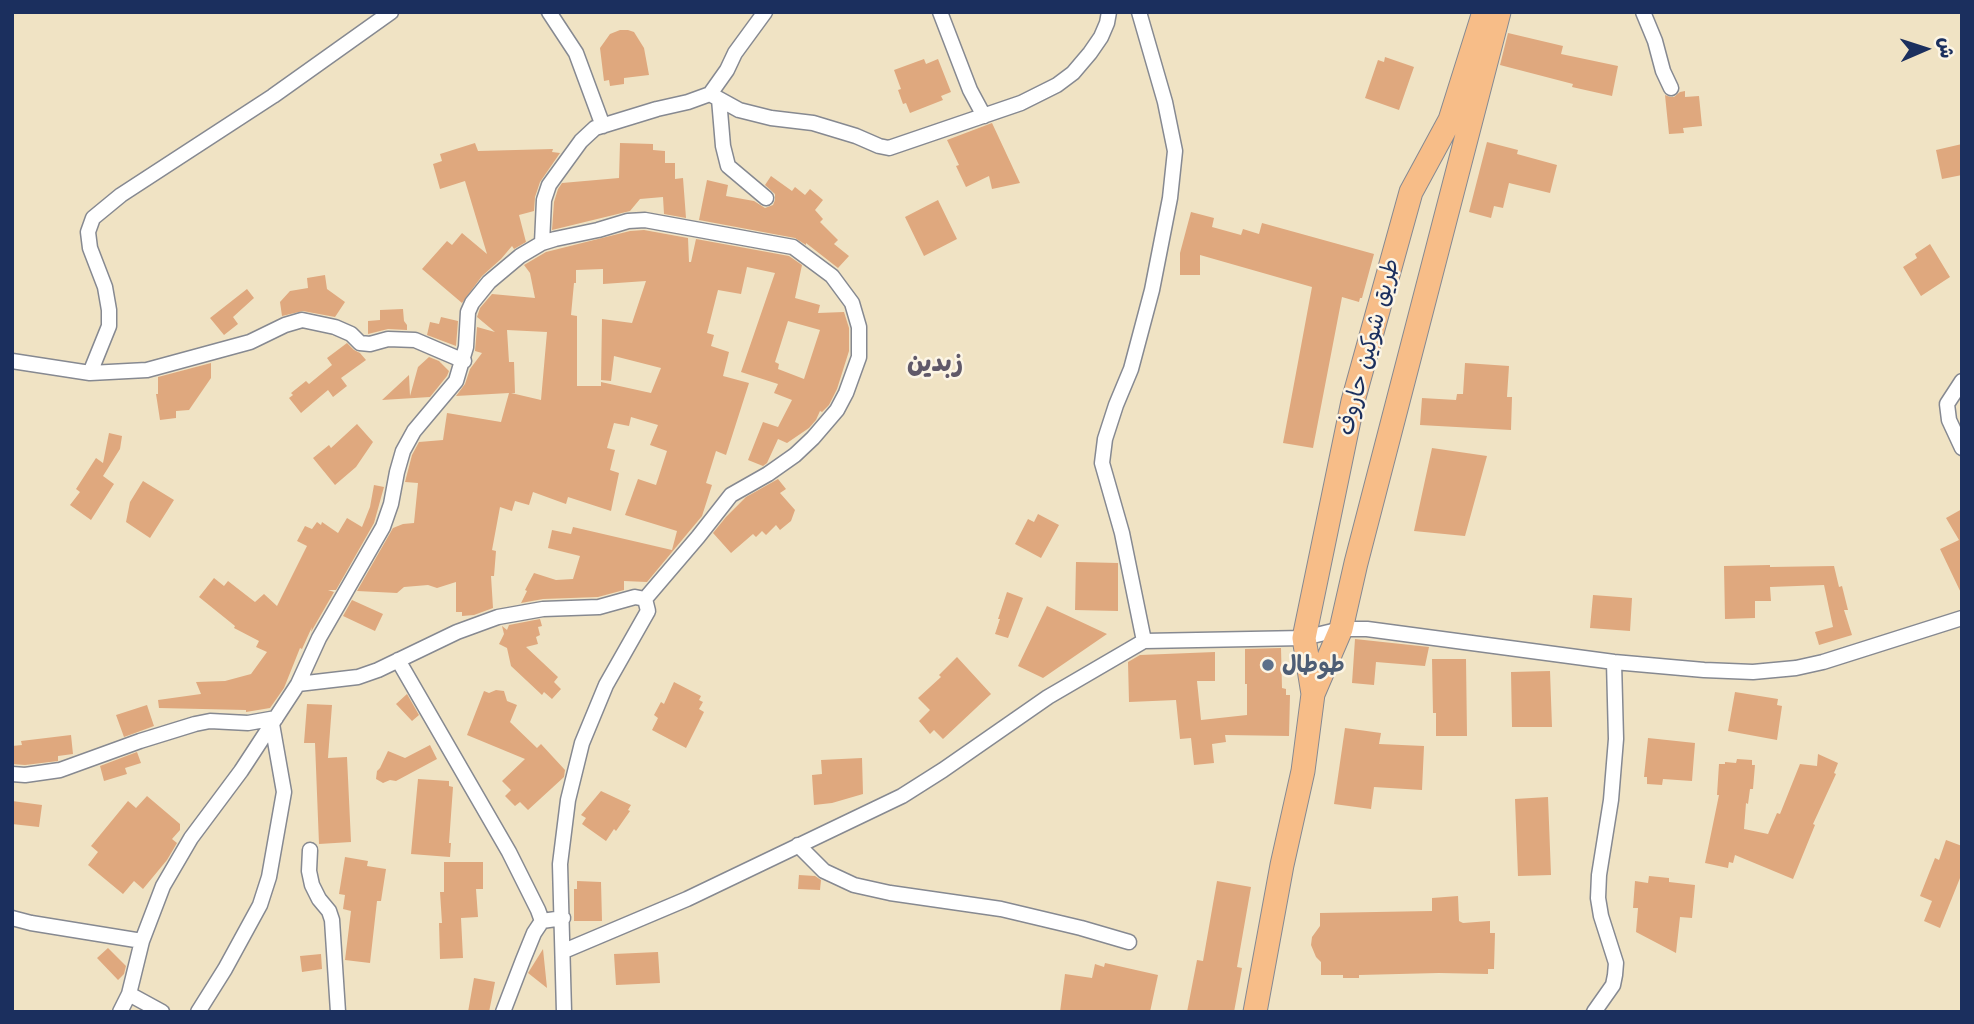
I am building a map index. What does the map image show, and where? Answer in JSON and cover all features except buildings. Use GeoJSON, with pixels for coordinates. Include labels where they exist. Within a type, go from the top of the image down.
{"type":"FeatureCollection","features":[{"type":"Feature","properties":{"kind":"main road","name":"طريق شوكين حاروف"},"geometry":{"type":"LineString","coordinates":[[1313,694],[1304,638],[1353,401],[1411,192],[1450,120],[1484,12]]}},
{"type":"Feature","properties":{"kind":"main road","name":"طريق شوكين حاروف"},"geometry":{"type":"LineString","coordinates":[[1255,1012],[1282,865],[1303,771],[1313,694],[1341,629],[1359,550],[1499,12]]}},
{"type":"Feature","properties":{"kind":"street"},"geometry":{"type":"LineString","coordinates":[[90,373],[109,327],[105,288],[90,248],[88,232],[93,218],[121,195],[273,96],[391,12]]}},
{"type":"Feature","properties":{"kind":"street"},"geometry":{"type":"LineString","coordinates":[[549,12],[576,53],[603,126]]}},
{"type":"Feature","properties":{"kind":"street"},"geometry":{"type":"LineString","coordinates":[[765,12],[735,53],[714,97],[728,166],[766,198]]}},
{"type":"Feature","properties":{"kind":"street"},"geometry":{"type":"LineString","coordinates":[[940,12],[970,90],[984,116]]}},
{"type":"Feature","properties":{"kind":"street"},"geometry":{"type":"LineString","coordinates":[[542,243],[544,200],[549,185],[581,141],[595,128],[657,109],[714,97],[739,110],[771,118],[813,122],[886,148],[896,146],[1037,96],[1073,73],[1101,37],[1109,12]]}},
{"type":"Feature","properties":{"kind":"street"},"geometry":{"type":"LineString","coordinates":[[1139,12],[1165,102],[1174,151],[1170,198],[1152,290],[1131,369],[1105,439],[1102,463],[1122,533],[1144,641]]}},
{"type":"Feature","properties":{"kind":"street"},"geometry":{"type":"LineString","coordinates":[[1643,12],[1671,88]]}},
{"type":"Feature","properties":{"kind":"street"},"geometry":{"type":"LineString","coordinates":[[120,1012],[129,994],[142,941],[163,886],[191,838],[241,771],[298,684],[319,638],[383,527],[403,451],[414,431],[456,381],[464,361],[468,312],[489,282],[520,256],[542,243],[628,221],[645,220],[793,247],[832,276],[852,303],[859,327],[859,357],[846,393],[813,438],[795,455],[731,495],[645,599]]}},
{"type":"Feature","properties":{"kind":"street"},"geometry":{"type":"LineString","coordinates":[[12,361],[90,373],[148,370],[250,342],[302,320],[335,327],[351,334],[360,343],[370,344],[388,339],[415,340],[464,361]]}},
{"type":"Feature","properties":{"kind":"street"},"geometry":{"type":"LineString","coordinates":[[1962,381],[1947,404],[1950,420],[1962,448]]}},
{"type":"Feature","properties":{"kind":"street"},"geometry":{"type":"LineString","coordinates":[[298,684],[358,677],[457,632],[498,617],[543,609],[599,607],[635,597],[645,599]]}},
{"type":"Feature","properties":{"kind":"street"},"geometry":{"type":"LineString","coordinates":[[564,1012],[560,864],[568,800],[582,743],[606,685],[648,611],[645,599]]}},
{"type":"Feature","properties":{"kind":"street"},"geometry":{"type":"LineString","coordinates":[[564,951],[687,900],[902,796],[1048,697],[1144,641],[1304,638],[1341,629],[1367,629],[1614,662],[1753,672],[1786,670],[1824,662],[1962,618]]}},
{"type":"Feature","properties":{"kind":"street"},"geometry":{"type":"LineString","coordinates":[[398,660],[509,852],[538,910],[541,921],[503,1012]]}},
{"type":"Feature","properties":{"kind":"street"},"geometry":{"type":"LineString","coordinates":[[1594,1012],[1613,985],[1616,962],[1598,898],[1616,739],[1614,662]]}},
{"type":"Feature","properties":{"kind":"street"},"geometry":{"type":"LineString","coordinates":[[12,774],[60,770],[194,724],[274,721]]}},
{"type":"Feature","properties":{"kind":"street"},"geometry":{"type":"LineString","coordinates":[[198,1012],[260,905],[268,877],[284,792],[274,721]]}},
{"type":"Feature","properties":{"kind":"street"},"geometry":{"type":"LineString","coordinates":[[798,845],[824,871],[854,885],[1001,909],[1129,942]]}},
{"type":"Feature","properties":{"kind":"street"},"geometry":{"type":"LineString","coordinates":[[310,850],[312,885],[332,920],[338,1012]]}},
{"type":"Feature","properties":{"kind":"street"},"geometry":{"type":"LineString","coordinates":[[12,918],[142,941]]}},
{"type":"Feature","properties":{"kind":"street"},"geometry":{"type":"LineString","coordinates":[[541,921],[563,918]]}},
{"type":"Feature","properties":{"kind":"street"},"geometry":{"type":"LineString","coordinates":[[129,994],[162,1012]]}},
{"type":"Feature","properties":{"kind":"place","name":"طوطال"},"geometry":{"type":"Point","coordinates":[1268,665]}},
{"type":"Feature","properties":{"kind":"district","name":"زبدين"},"geometry":{"type":"Point","coordinates":[935,364]}}]}
